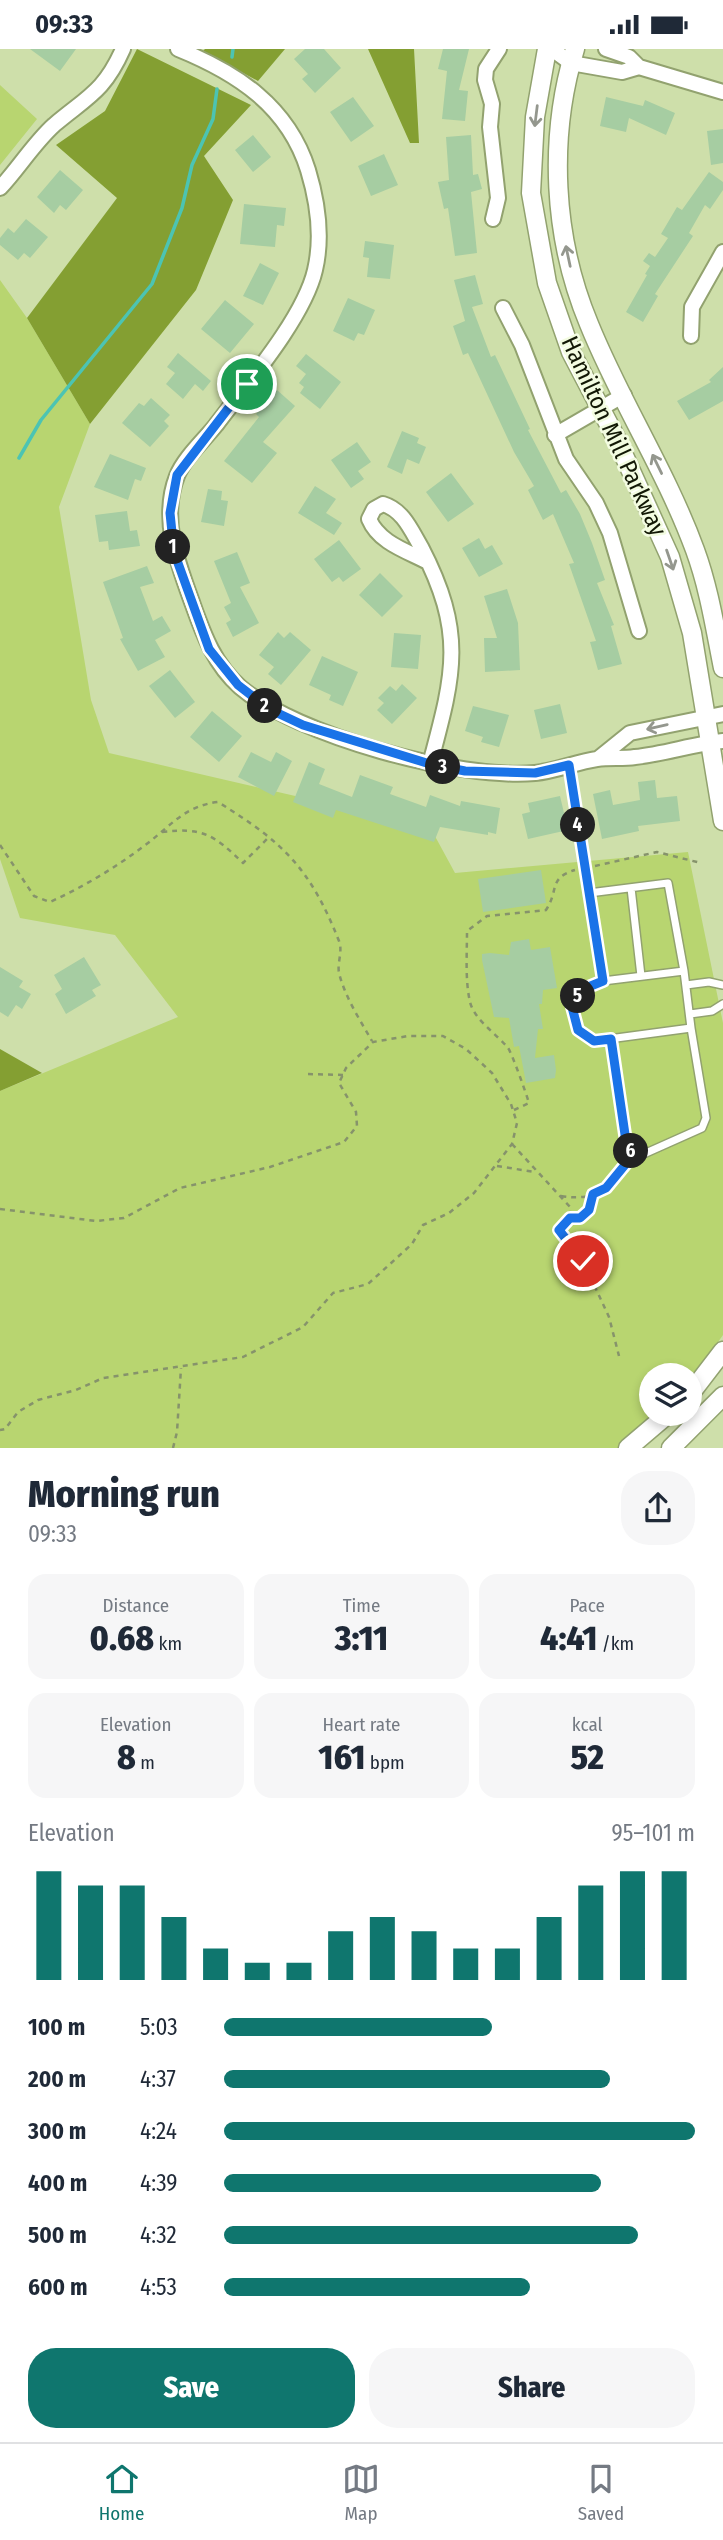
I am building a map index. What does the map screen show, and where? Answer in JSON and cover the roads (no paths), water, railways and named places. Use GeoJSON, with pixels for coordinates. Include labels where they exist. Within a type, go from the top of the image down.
{"type":"FeatureCollection","features":[{"type":"Feature","properties":{"kind":"street"},"geometry":{"type":"LineString","coordinates":[[0,188],[52,127],[93,96],[113,72],[123,49]]}},
{"type":"Feature","properties":{"kind":"street"},"geometry":{"type":"LineString","coordinates":[[178,49],[245,82],[278,111],[302,149],[315,194],[320,226],[315,270],[304,300],[247,384],[177,475],[170,513],[174,552],[209,649],[238,685],[269,709],[303,725],[430,764],[465,771],[535,773],[599,758],[635,757],[717,741]]}},
{"type":"Feature","properties":{"kind":"street"},"geometry":{"type":"LineString","coordinates":[[493,219],[498,198],[490,127],[492,104],[485,80],[486,69],[499,49]]}},
{"type":"Feature","properties":{"kind":"street"},"geometry":{"type":"LineString","coordinates":[[550,49],[622,72],[639,67]]}},
{"type":"Feature","properties":{"kind":"street","name":"Hamilton Mill Parkway"},"geometry":{"type":"LineString","coordinates":[[550,49],[535,117],[531,193],[547,283],[571,352],[670,557],[715,715],[723,821]]}},
{"type":"Feature","properties":{"kind":"street"},"geometry":{"type":"LineString","coordinates":[[606,49],[629,57],[639,67],[723,92]]}},
{"type":"Feature","properties":{"kind":"street","name":"Hamilton Mill Parkway"},"geometry":{"type":"LineString","coordinates":[[573,56],[556,176],[560,213],[574,283],[589,325],[669,487],[695,551],[709,597],[723,668]]}},
{"type":"Feature","properties":{"kind":"street"},"geometry":{"type":"LineString","coordinates":[[691,336],[692,307],[723,252]]}},
{"type":"Feature","properties":{"kind":"street"},"geometry":{"type":"LineString","coordinates":[[503,308],[522,345],[566,459],[596,503],[610,533],[639,631]]}},
{"type":"Feature","properties":{"kind":"street"},"geometry":{"type":"LineString","coordinates":[[555,435],[624,395]]}},
{"type":"Feature","properties":{"kind":"street"},"geometry":{"type":"LineString","coordinates":[[428,562],[444,597],[452,627],[454,657],[450,688],[430,764]]}},
{"type":"Feature","properties":{"kind":"street"},"geometry":{"type":"LineString","coordinates":[[599,758],[630,733],[715,715]]}},
{"type":"Feature","properties":{"kind":"street"},"geometry":{"type":"LineString","coordinates":[[702,1378],[723,1351]]}},
{"type":"Feature","properties":{"kind":"street"},"geometry":{"type":"LineString","coordinates":[[671,1448],[723,1396]]}},
{"type":"Feature","properties":{"kind":"street"},"geometry":{"type":"LineString","coordinates":[[628,1448],[654,1426]]}},
{"type":"Feature","properties":{"kind":"lane"},"geometry":{"type":"LineString","coordinates":[[569,765],[603,981]]}},
{"type":"Feature","properties":{"kind":"lane"},"geometry":{"type":"LineString","coordinates":[[589,893],[668,883],[706,1118],[702,1128],[637,1157],[627,1148],[611,1039]]}},
{"type":"Feature","properties":{"kind":"lane"},"geometry":{"type":"LineString","coordinates":[[631,888],[641,976]]}},
{"type":"Feature","properties":{"kind":"lane"},"geometry":{"type":"LineString","coordinates":[[684,971],[603,981],[581,990],[572,1007],[578,1030],[594,1041],[691,1028]]}},
{"type":"Feature","properties":{"kind":"lane"},"geometry":{"type":"LineString","coordinates":[[686,985],[709,982],[723,985]]}},
{"type":"Feature","properties":{"kind":"lane"},"geometry":{"type":"LineString","coordinates":[[690,1014],[712,1011],[723,1004]]}},
{"type":"Feature","properties":{"kind":"waterway"},"geometry":{"type":"LineString","coordinates":[[232,57],[233,49]]}},
{"type":"Feature","properties":{"kind":"waterway"},"geometry":{"type":"LineString","coordinates":[[19,458],[41,420],[152,284],[182,208],[192,165],[213,119],[217,89]]}}]}
